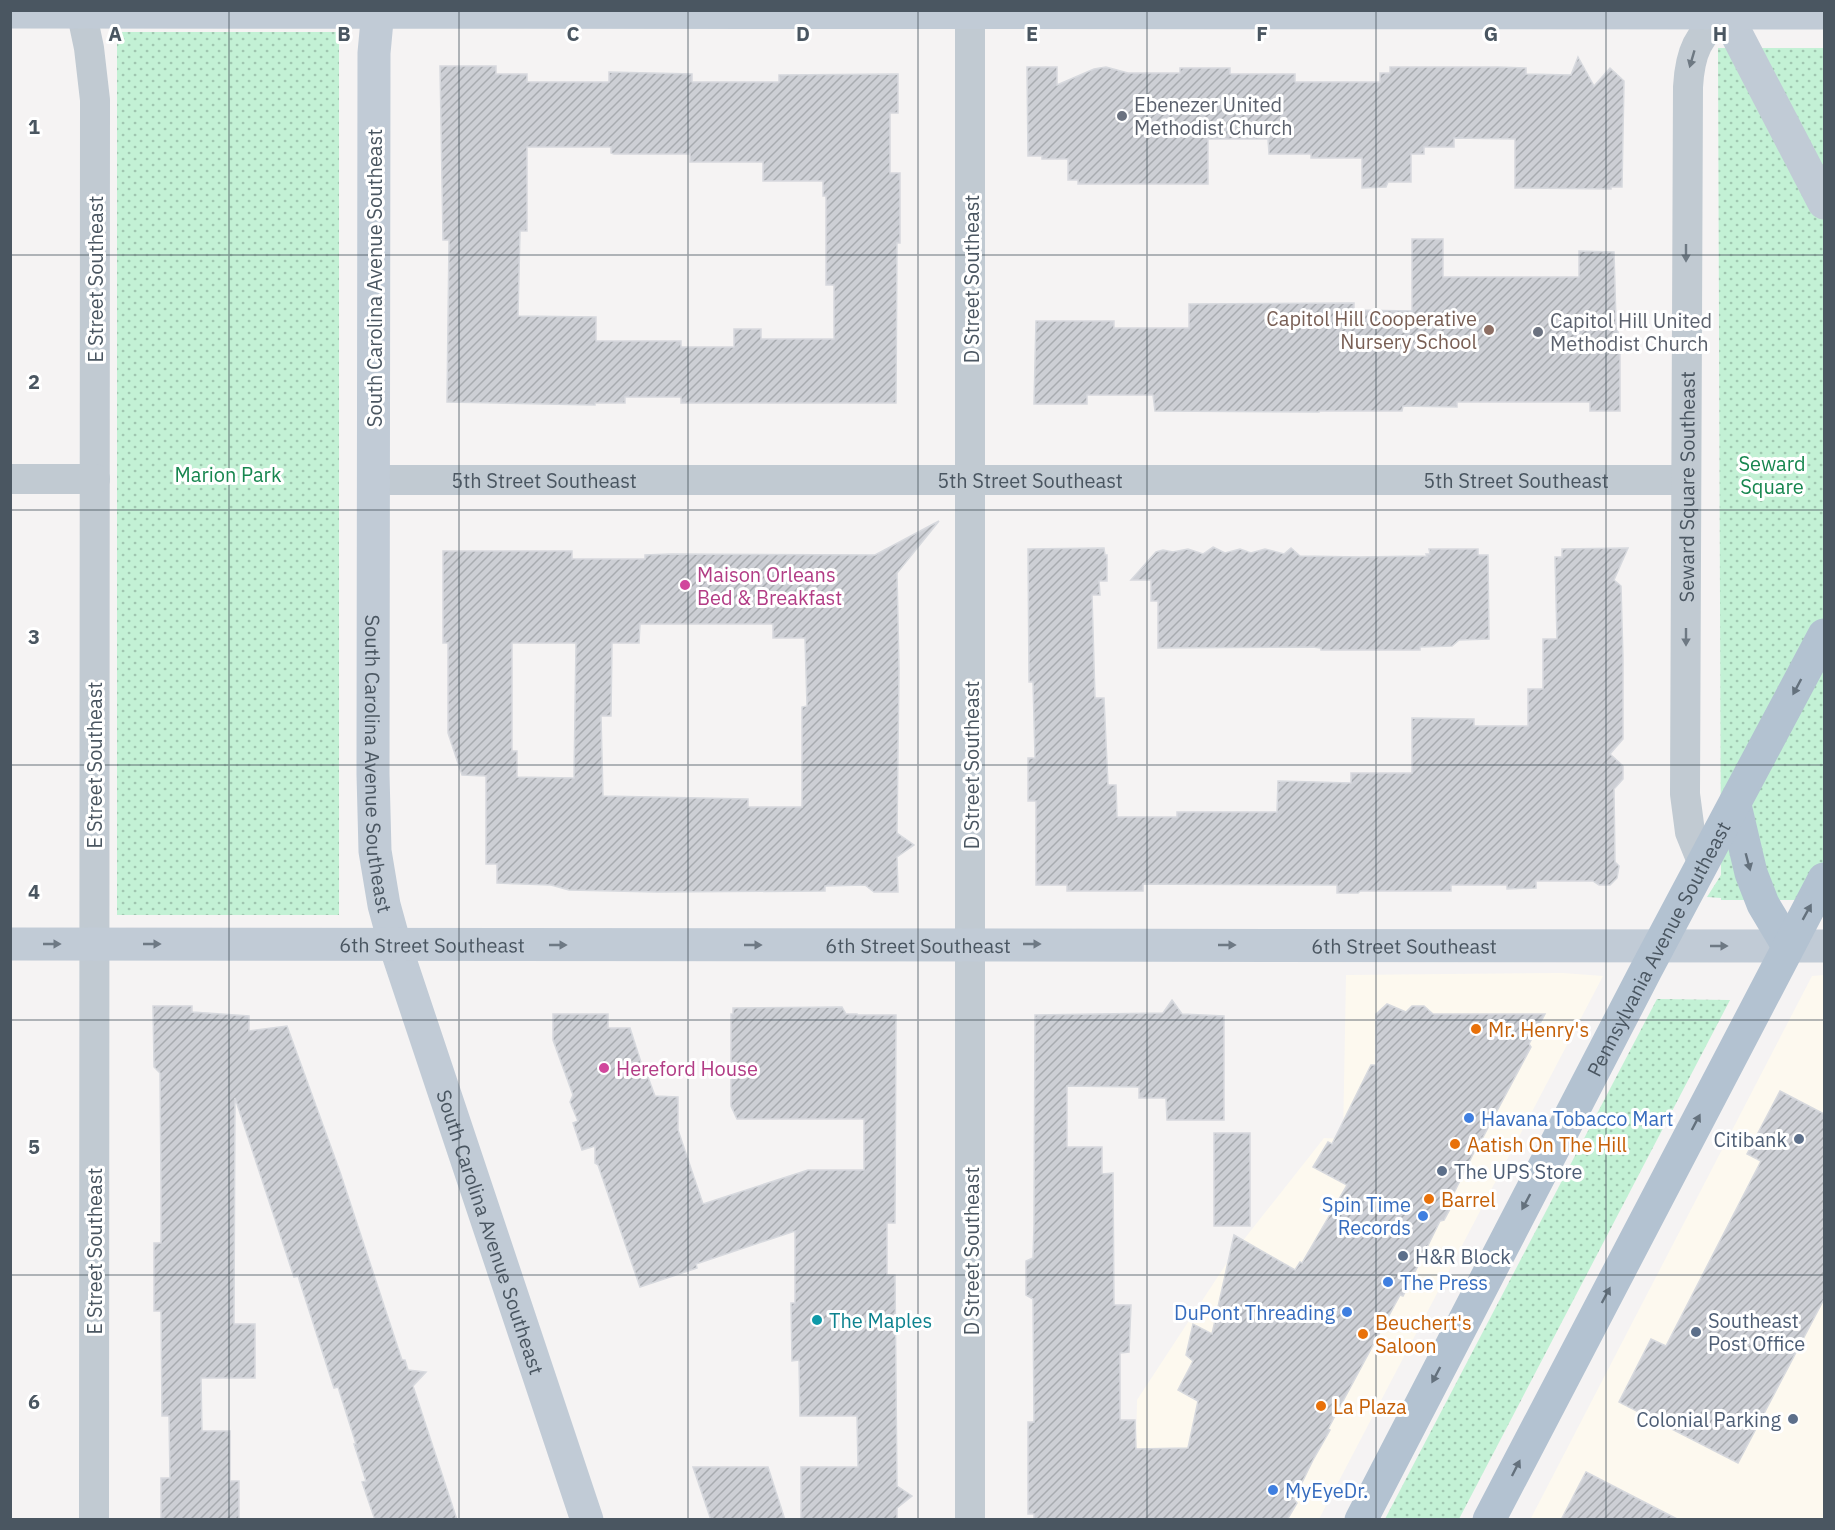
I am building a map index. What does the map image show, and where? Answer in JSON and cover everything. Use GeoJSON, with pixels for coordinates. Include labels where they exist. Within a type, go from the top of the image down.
{"type":"FeatureCollection","features":[{"type":"Feature","properties":{"kind":"main road","name":"Pennsylvania Avenue Southeast"},"geometry":{"type":"LineString","coordinates":[[1361,1520],[1824,635]]}},
{"type":"Feature","properties":{"kind":"main road"},"geometry":{"type":"LineString","coordinates":[[1735,805],[1751,873],[1763,904],[1788,946]]}},
{"type":"Feature","properties":{"kind":"main road"},"geometry":{"type":"LineString","coordinates":[[1489,1520],[1824,879]]}},
{"type":"Feature","properties":{"kind":"street","name":"E Street Southeast"},"geometry":{"type":"LineString","coordinates":[[81,11],[89,48],[95,100],[94,1520]]}},
{"type":"Feature","properties":{"kind":"street","name":"South Carolina Avenue Southeast"},"geometry":{"type":"LineString","coordinates":[[378,11],[374,53],[373,774],[375,851],[384,905],[395,945],[587,1520]]}},
{"type":"Feature","properties":{"kind":"street","name":"D Street Southeast"},"geometry":{"type":"LineString","coordinates":[[970,11],[970,1520]]}},
{"type":"Feature","properties":{"kind":"street"},"geometry":{"type":"LineString","coordinates":[[10,12],[1724,11],[1824,13]]}},
{"type":"Feature","properties":{"kind":"street"},"geometry":{"type":"LineString","coordinates":[[1724,11],[1824,203]]}},
{"type":"Feature","properties":{"kind":"street","name":"Seward Square Southeast"},"geometry":{"type":"LineString","coordinates":[[1703,864],[1690,832],[1685,794],[1689,68],[1698,42],[1724,11]]}},
{"type":"Feature","properties":{"kind":"street"},"geometry":{"type":"LineString","coordinates":[[10,479],[95,479]]}},
{"type":"Feature","properties":{"kind":"street","name":"5th Street Southeast"},"geometry":{"type":"LineString","coordinates":[[374,480],[1686,480]]}},
{"type":"Feature","properties":{"kind":"street","name":"6th Street Southeast"},"geometry":{"type":"LineString","coordinates":[[10,944],[1824,946]]}},
{"type":"Feature","properties":{"kind":"shaded area"},"geometry":{"type":"Polygon","coordinates":[[[1563,973],[1603,976],[1319,1519],[1135,1520],[1137,1400],[1234,1252],[1324,1138],[1343,1139],[1346,975],[1563,973]]]}},
{"type":"Feature","properties":{"kind":"shaded area"},"geometry":{"type":"Polygon","coordinates":[[[1824,975],[1824,1519],[1530,1520],[1812,976],[1824,975]]]}},
{"type":"Feature","properties":{"kind":"green space","name":"Marion Park"},"geometry":{"type":"Polygon","coordinates":[[[117,32],[339,32],[339,915],[117,915],[117,32]]]}},
{"type":"Feature","properties":{"kind":"green space","name":"Seward Square"},"geometry":{"type":"Polygon","coordinates":[[[1718,48],[1824,48],[1824,900],[1721,900],[1721,898],[1707,897],[1721,875],[1718,48]]]}},
{"type":"Feature","properties":{"kind":"green space"},"geometry":{"type":"Polygon","coordinates":[[[1657,999],[1730,1000],[1459,1519],[1385,1519],[1657,999]]]}},
{"type":"Feature","properties":{"kind":"building"},"geometry":{"type":"Polygon","coordinates":[[[1578,57],[1594,86],[1610,68],[1624,81],[1622,187],[1611,187],[1611,189],[1515,188],[1515,139],[1454,138],[1454,147],[1424,147],[1424,154],[1411,154],[1411,182],[1388,182],[1386,187],[1362,188],[1362,158],[1311,158],[1311,154],[1269,154],[1268,139],[1208,139],[1208,184],[1078,184],[1078,180],[1068,180],[1068,159],[1042,159],[1042,156],[1028,156],[1027,67],[1057,67],[1057,85],[1094,69],[1106,67],[1128,73],[1180,73],[1180,68],[1230,68],[1230,74],[1295,74],[1295,82],[1380,82],[1380,73],[1390,73],[1390,67],[1526,68],[1526,74],[1571,75],[1578,57]]]}},
{"type":"Feature","properties":{"kind":"building"},"geometry":{"type":"Polygon","coordinates":[[[440,66],[496,66],[496,74],[527,74],[527,82],[609,82],[609,72],[692,74],[692,82],[779,82],[779,75],[898,74],[898,113],[890,113],[890,173],[900,173],[896,403],[681,403],[681,397],[625,397],[625,403],[595,403],[595,405],[447,402],[449,240],[443,240],[440,66]],[[527,147],[527,231],[520,231],[518,316],[596,317],[596,341],[681,341],[681,347],[734,347],[734,329],[761,329],[761,339],[834,339],[834,285],[826,285],[826,196],[823,196],[823,181],[763,181],[763,162],[690,162],[690,154],[614,154],[611,153],[611,147],[527,147]]]}},
{"type":"Feature","properties":{"kind":"building"},"geometry":{"type":"Polygon","coordinates":[[[1412,239],[1443,239],[1443,277],[1579,277],[1579,251],[1614,252],[1616,322],[1620,342],[1620,411],[1590,411],[1590,402],[1457,402],[1457,407],[1403,406],[1402,411],[1155,411],[1153,395],[1087,395],[1087,404],[1034,404],[1036,321],[1114,321],[1114,328],[1189,328],[1189,304],[1354,303],[1354,310],[1412,311],[1412,239]]]}},
{"type":"Feature","properties":{"kind":"building"},"geometry":{"type":"Polygon","coordinates":[[[939,521],[897,573],[899,669],[897,833],[914,845],[897,857],[898,892],[874,892],[865,885],[825,886],[825,891],[657,892],[569,890],[551,885],[497,883],[497,864],[486,864],[486,776],[462,775],[448,733],[448,643],[443,643],[443,551],[572,551],[572,559],[645,559],[645,555],[671,554],[875,555],[939,521]],[[640,624],[639,643],[612,643],[611,716],[601,716],[603,796],[748,799],[748,807],[802,807],[802,707],[807,706],[805,638],[773,638],[773,624],[640,624]],[[512,643],[512,751],[517,751],[517,777],[574,778],[576,643],[512,643]]]}},
{"type":"Feature","properties":{"kind":"building"},"geometry":{"type":"Polygon","coordinates":[[[1213,547],[1225,553],[1240,549],[1251,553],[1265,549],[1284,554],[1291,548],[1300,556],[1359,557],[1427,556],[1426,554],[1430,554],[1429,549],[1478,549],[1478,555],[1488,555],[1489,639],[1459,640],[1452,646],[1420,647],[1420,650],[1321,650],[1321,648],[1313,647],[1158,648],[1158,601],[1151,601],[1151,580],[1131,580],[1156,552],[1188,549],[1203,554],[1213,547]]]}},
{"type":"Feature","properties":{"kind":"building"},"geometry":{"type":"Polygon","coordinates":[[[1104,548],[1105,555],[1107,555],[1107,581],[1099,581],[1100,595],[1092,595],[1095,698],[1104,698],[1108,785],[1116,785],[1117,817],[1177,817],[1177,812],[1277,812],[1278,781],[1351,783],[1351,773],[1412,773],[1412,718],[1474,719],[1474,726],[1528,726],[1528,689],[1543,689],[1543,639],[1557,639],[1555,557],[1562,557],[1562,549],[1628,548],[1614,580],[1621,586],[1623,659],[1623,739],[1610,754],[1623,766],[1623,779],[1614,789],[1615,862],[1619,866],[1617,878],[1610,885],[1599,885],[1593,881],[1536,881],[1536,888],[1507,889],[1507,885],[1451,885],[1451,891],[1360,891],[1358,893],[1337,893],[1337,885],[1143,884],[1143,891],[1067,891],[1067,885],[1036,885],[1036,801],[1028,801],[1028,758],[1035,758],[1033,682],[1029,682],[1028,549],[1104,548]]]}},
{"type":"Feature","properties":{"kind":"building"},"geometry":{"type":"Polygon","coordinates":[[[1172,1000],[1182,1014],[1224,1016],[1224,1120],[1167,1120],[1166,1098],[1139,1098],[1139,1087],[1067,1086],[1067,1147],[1102,1147],[1102,1174],[1113,1173],[1114,1305],[1131,1305],[1129,1352],[1120,1353],[1120,1420],[1135,1420],[1136,1449],[1188,1448],[1198,1401],[1178,1390],[1193,1361],[1186,1355],[1193,1324],[1212,1334],[1234,1235],[1295,1270],[1300,1262],[1302,1263],[1347,1185],[1313,1167],[1328,1142],[1332,1144],[1371,1065],[1376,1065],[1376,1014],[1387,1004],[1406,1012],[1412,1006],[1424,1006],[1433,1014],[1545,1014],[1529,1044],[1531,1047],[1481,1138],[1449,1203],[1450,1209],[1444,1220],[1440,1221],[1403,1296],[1400,1295],[1328,1429],[1330,1430],[1294,1499],[1297,1503],[1287,1520],[1034,1520],[1034,1514],[1028,1514],[1028,1422],[1034,1422],[1033,1299],[1026,1295],[1026,1261],[1033,1258],[1035,1015],[1163,1013],[1172,1000]]]}},
{"type":"Feature","properties":{"kind":"building"},"geometry":{"type":"Polygon","coordinates":[[[153,1006],[192,1006],[192,1012],[249,1016],[249,1031],[287,1026],[340,1172],[402,1360],[405,1360],[408,1370],[426,1372],[413,1386],[457,1520],[375,1520],[362,1482],[366,1481],[338,1387],[334,1388],[298,1276],[294,1277],[235,1098],[234,1324],[255,1324],[255,1378],[201,1378],[202,1431],[230,1431],[230,1481],[239,1481],[239,1520],[161,1520],[161,1478],[170,1478],[169,1416],[162,1416],[161,1311],[154,1311],[154,1243],[161,1243],[161,1184],[160,1073],[154,1067],[153,1006]]]}},
{"type":"Feature","properties":{"kind":"building"},"geometry":{"type":"Polygon","coordinates":[[[842,1007],[846,1014],[896,1015],[895,1223],[887,1223],[887,1275],[895,1275],[897,1486],[912,1496],[897,1508],[897,1520],[801,1520],[801,1467],[858,1467],[857,1416],[800,1416],[799,1360],[792,1361],[791,1303],[795,1303],[795,1231],[696,1264],[697,1268],[640,1287],[598,1165],[595,1163],[595,1146],[582,1150],[573,1123],[578,1121],[570,1102],[573,1095],[553,1040],[553,1014],[608,1014],[608,1028],[630,1028],[646,1078],[648,1077],[655,1096],[678,1097],[678,1130],[703,1204],[808,1170],[864,1170],[864,1119],[737,1119],[731,1106],[731,1014],[733,1014],[733,1008],[842,1007]]]}},
{"type":"Feature","properties":{"kind":"building"},"geometry":{"type":"Polygon","coordinates":[[[1780,1091],[1824,1114],[1824,1299],[1738,1463],[1619,1402],[1651,1339],[1666,1346],[1761,1161],[1747,1154],[1780,1091]]]}},
{"type":"Feature","properties":{"kind":"building"},"geometry":{"type":"Polygon","coordinates":[[[1214,1133],[1250,1133],[1250,1226],[1214,1226],[1214,1133]]]}},
{"type":"Feature","properties":{"kind":"building"},"geometry":{"type":"Polygon","coordinates":[[[693,1467],[768,1467],[785,1520],[711,1520],[693,1467]]]}},
{"type":"Feature","properties":{"kind":"building"},"geometry":{"type":"Polygon","coordinates":[[[1586,1472],[1679,1520],[1561,1520],[1586,1472]]]}},
{"type":"Feature","properties":{"kind":"place","name":"Ebenezer United Methodist Church"},"geometry":{"type":"Point","coordinates":[1122,116]}},
{"type":"Feature","properties":{"kind":"place","name":"Capitol Hill Cooperative Nursery School"},"geometry":{"type":"Point","coordinates":[1489,330]}},
{"type":"Feature","properties":{"kind":"place","name":"Capitol Hill United Methodist Church"},"geometry":{"type":"Point","coordinates":[1538,332]}},
{"type":"Feature","properties":{"kind":"place","name":"Maison Orleans Bed & Breakfast"},"geometry":{"type":"Point","coordinates":[685,585]}},
{"type":"Feature","properties":{"kind":"place","name":"Mr. Henry's"},"geometry":{"type":"Point","coordinates":[1476,1029]}},
{"type":"Feature","properties":{"kind":"place","name":"Hereford House"},"geometry":{"type":"Point","coordinates":[604,1068]}},
{"type":"Feature","properties":{"kind":"place","name":"Havana Tobacco Mart"},"geometry":{"type":"Point","coordinates":[1469,1118]}},
{"type":"Feature","properties":{"kind":"place","name":"Citibank"},"geometry":{"type":"Point","coordinates":[1799,1139]}},
{"type":"Feature","properties":{"kind":"place","name":"Aatish On The Hill"},"geometry":{"type":"Point","coordinates":[1455,1144]}},
{"type":"Feature","properties":{"kind":"place","name":"The UPS Store"},"geometry":{"type":"Point","coordinates":[1442,1171]}},
{"type":"Feature","properties":{"kind":"place","name":"Barrel"},"geometry":{"type":"Point","coordinates":[1429,1199]}},
{"type":"Feature","properties":{"kind":"place","name":"Spin Time Records"},"geometry":{"type":"Point","coordinates":[1423,1216]}},
{"type":"Feature","properties":{"kind":"place","name":"H&R Block"},"geometry":{"type":"Point","coordinates":[1403,1256]}},
{"type":"Feature","properties":{"kind":"place","name":"The Press"},"geometry":{"type":"Point","coordinates":[1388,1282]}},
{"type":"Feature","properties":{"kind":"place","name":"DuPont Threading"},"geometry":{"type":"Point","coordinates":[1347,1312]}},
{"type":"Feature","properties":{"kind":"place","name":"The Maples"},"geometry":{"type":"Point","coordinates":[817,1320]}},
{"type":"Feature","properties":{"kind":"place","name":"Southeast Post Office"},"geometry":{"type":"Point","coordinates":[1696,1332]}},
{"type":"Feature","properties":{"kind":"place","name":"Beuchert's Saloon"},"geometry":{"type":"Point","coordinates":[1363,1334]}},
{"type":"Feature","properties":{"kind":"place","name":"La Plaza"},"geometry":{"type":"Point","coordinates":[1321,1406]}},
{"type":"Feature","properties":{"kind":"place","name":"Colonial Parking"},"geometry":{"type":"Point","coordinates":[1793,1419]}},
{"type":"Feature","properties":{"kind":"place","name":"MyEyeDr."},"geometry":{"type":"Point","coordinates":[1273,1490]}}]}
